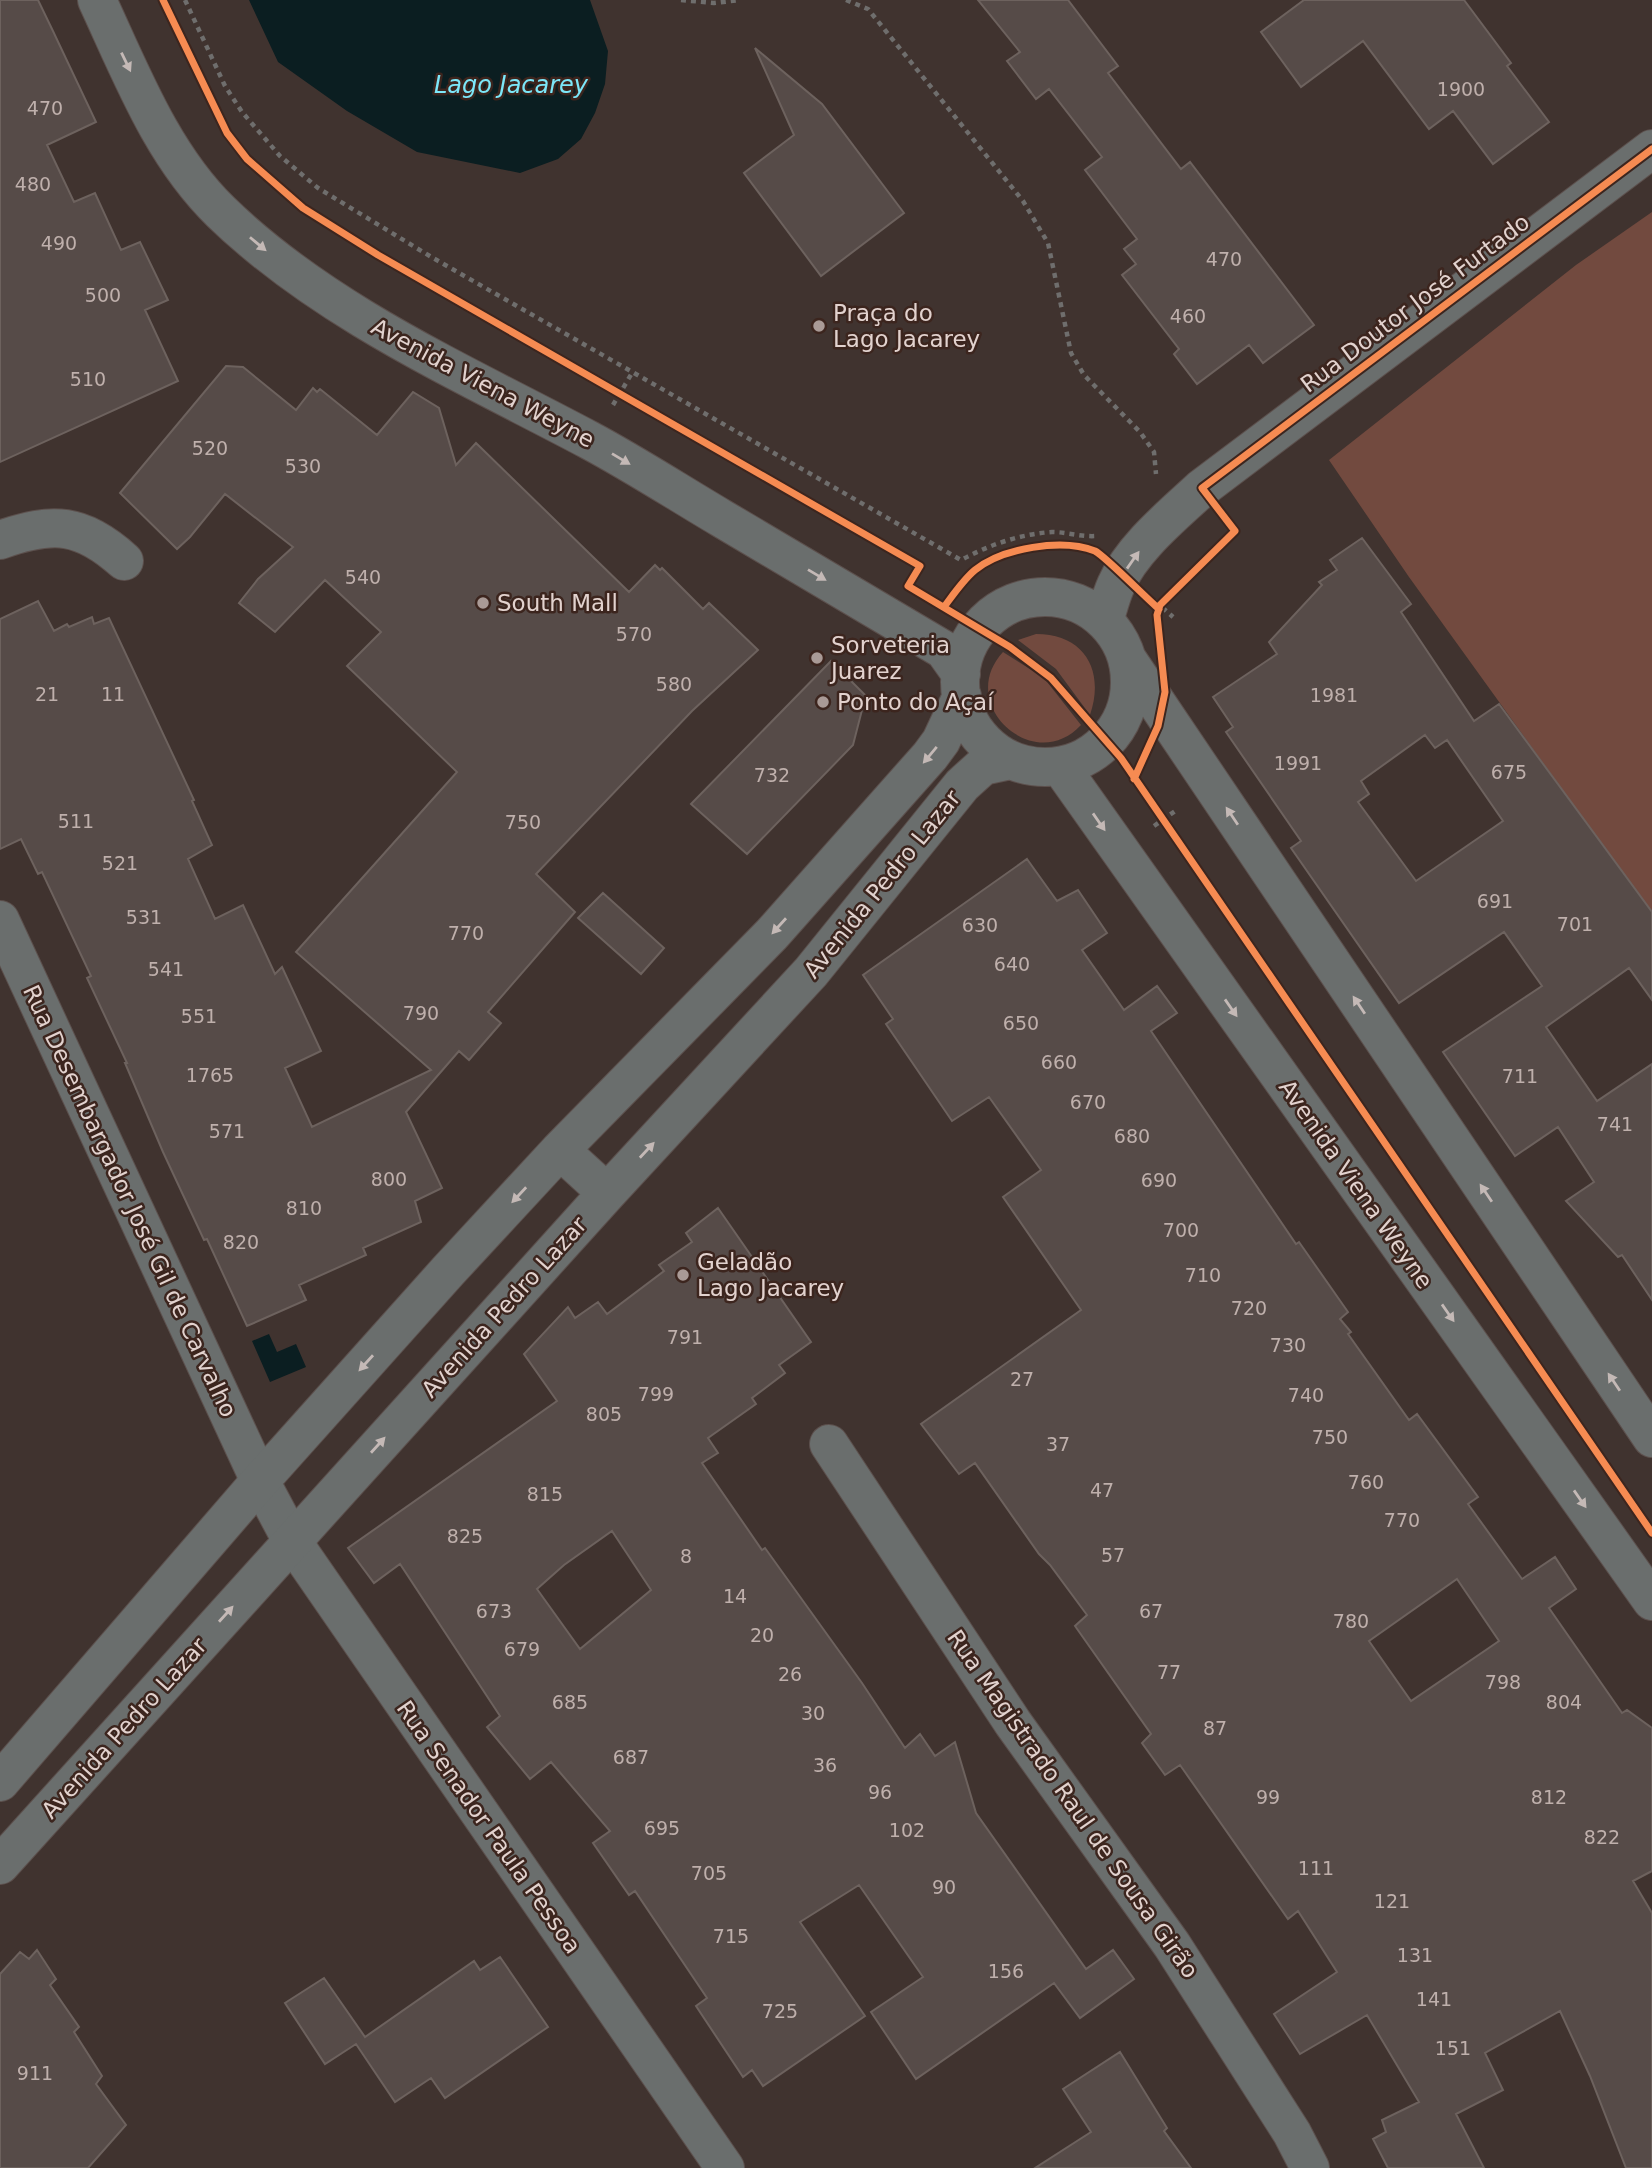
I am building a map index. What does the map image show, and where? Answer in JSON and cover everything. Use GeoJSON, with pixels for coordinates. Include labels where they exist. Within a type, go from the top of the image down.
{"type":"FeatureCollection","features":[{"type":"Feature","properties":{"kind":"street","name":"Avenida Viena Weyne"},"geometry":{"type":"LineString","coordinates":[[97,0],[150,111],[172,149],[220,211],[285,267],[325,296],[380,328],[592,442],[944,650],[962,685]]}},
{"type":"Feature","properties":{"kind":"street","name":"Rua Doutor José Furtado"},"geometry":{"type":"LineString","coordinates":[[1104,621],[1121,575],[1147,540],[1202,488],[1652,149]]}},
{"type":"Feature","properties":{"kind":"street"},"geometry":{"type":"LineString","coordinates":[[0,540],[30,529],[69,528],[106,544],[124,561]]}},
{"type":"Feature","properties":{"kind":"street"},"geometry":{"type":"LineString","coordinates":[[1127,659],[1130,680],[1128,704],[1119,727],[1108,742],[1083,759],[1060,766],[1024,765],[1011,760],[988,745],[974,729],[965,710],[962,685],[969,644],[979,629],[997,612],[1017,601],[1041,597],[1063,599],[1085,607],[1104,621],[1652,1438]]}},
{"type":"Feature","properties":{"kind":"street","name":"Avenida Pedro Lazar"},"geometry":{"type":"LineString","coordinates":[[1,1781],[260,1481],[448,1271],[560,1150],[772,934],[912,777],[941,741],[962,685]]}},
{"type":"Feature","properties":{"kind":"street","name":"Avenida Pedro Lazar"},"geometry":{"type":"LineString","coordinates":[[0,1865],[607,1193],[811,972],[962,785],[983,766],[1011,760]]}},
{"type":"Feature","properties":{"kind":"street","name":"Avenida Viena Weyne"},"geometry":{"type":"LineString","coordinates":[[1060,766],[1652,1601]]}},
{"type":"Feature","properties":{"kind":"street","name":"Rua Desembargador José Gil de Carvalho"},"geometry":{"type":"LineString","coordinates":[[0,920],[260,1481]]}},
{"type":"Feature","properties":{"kind":"street"},"geometry":{"type":"LineString","coordinates":[[560,1150],[607,1193]]}},
{"type":"Feature","properties":{"kind":"street","name":"Rua Magistrado Raul de Sousa Girão"},"geometry":{"type":"LineString","coordinates":[[830,1444],[1013,1723],[1172,1945],[1292,2133],[1310,2168]]}},
{"type":"Feature","properties":{"kind":"street","name":"Rua Senador Paula Pessoa"},"geometry":{"type":"LineString","coordinates":[[260,1481],[292,1541],[726,2168]]}},
{"type":"Feature","properties":{"kind":"street"},"geometry":{"type":"LineString","coordinates":[[1,1781],[43,1816]]}},
{"type":"Feature","properties":{"kind":"path"},"geometry":{"type":"LineString","coordinates":[[185,0],[225,86],[242,112],[280,156],[318,188],[433,258],[961,560],[987,546],[1018,537],[1053,532],[1086,537],[1100,536]]}},
{"type":"Feature","properties":{"kind":"path"},"geometry":{"type":"LineString","coordinates":[[681,0],[714,3],[740,0]]}},
{"type":"Feature","properties":{"kind":"path"},"geometry":{"type":"LineString","coordinates":[[846,0],[868,9],[1023,201],[1048,243],[1071,353],[1084,375],[1140,432],[1154,452],[1157,472],[1153,480]]}},
{"type":"Feature","properties":{"kind":"path"},"geometry":{"type":"LineString","coordinates":[[609,411],[632,373]]}},
{"type":"Feature","properties":{"kind":"path"},"geometry":{"type":"LineString","coordinates":[[608,385],[632,399]]}},
{"type":"Feature","properties":{"kind":"path"},"geometry":{"type":"LineString","coordinates":[[1121,575],[1158,612],[1165,598]]}},
{"type":"Feature","properties":{"kind":"path"},"geometry":{"type":"LineString","coordinates":[[1155,810],[1170,831]]}},
{"type":"Feature","properties":{"kind":"shaded area"},"geometry":{"type":"Polygon","coordinates":[[[1652,212],[1652,914],[1409,577],[1329,460],[1576,265],[1652,212]]]}},
{"type":"Feature","properties":{"kind":"shaded area"},"geometry":{"type":"Polygon","coordinates":[[[1036,634],[1067,640],[1087,658],[1095,684],[1090,715],[1056,669],[1018,640],[1036,634]]]}},
{"type":"Feature","properties":{"kind":"shaded area"},"geometry":{"type":"Polygon","coordinates":[[[1003,652],[1044,678],[1081,725],[1062,739],[1042,742],[1023,738],[1006,727],[994,711],[988,693],[991,672],[1003,652]]]}},
{"type":"Feature","properties":{"kind":"water","name":"Lago Jacarey"},"geometry":{"type":"Polygon","coordinates":[[[249,0],[590,0],[608,51],[605,84],[595,113],[581,139],[558,159],[520,173],[417,152],[347,111],[278,62],[249,0]]]}},
{"type":"Feature","properties":{"kind":"water"},"geometry":{"type":"Polygon","coordinates":[[[269,1334],[277,1352],[296,1344],[306,1367],[270,1382],[252,1341],[269,1334]]]}},
{"type":"Feature","properties":{"kind":"building"},"geometry":{"type":"Polygon","coordinates":[[[0,0],[38,0],[96,122],[47,145],[74,202],[95,193],[121,250],[140,242],[168,300],[145,310],[178,381],[0,462],[0,0]]]}},
{"type":"Feature","properties":{"kind":"building"},"geometry":{"type":"Polygon","coordinates":[[[978,0],[1068,0],[1118,66],[1108,73],[1181,169],[1190,162],[1314,325],[1263,363],[1249,345],[1197,384],[1174,354],[1179,349],[1122,275],[1136,264],[1124,249],[1137,239],[1085,170],[1102,157],[1049,89],[1036,99],[1007,61],[1020,52],[978,0]]]}},
{"type":"Feature","properties":{"kind":"building"},"geometry":{"type":"Polygon","coordinates":[[[1304,0],[1464,0],[1511,63],[1507,66],[1549,122],[1493,164],[1453,111],[1429,129],[1363,41],[1301,87],[1261,32],[1304,0]]]}},
{"type":"Feature","properties":{"kind":"building"},"geometry":{"type":"Polygon","coordinates":[[[755,48],[822,104],[904,213],[821,276],[744,173],[794,135],[755,48]]]}},
{"type":"Feature","properties":{"kind":"building"},"geometry":{"type":"Polygon","coordinates":[[[226,366],[243,367],[296,410],[313,388],[317,392],[320,389],[377,435],[413,392],[439,408],[456,465],[476,443],[629,592],[655,565],[660,570],[662,568],[703,609],[709,603],[758,650],[692,711],[536,874],[575,912],[488,1012],[501,1023],[469,1060],[459,1051],[406,1112],[442,1188],[415,1201],[421,1222],[363,1248],[366,1255],[299,1285],[306,1300],[247,1326],[163,1152],[127,1063],[87,978],[91,976],[42,872],[38,874],[21,839],[0,849],[0,619],[38,601],[54,631],[92,617],[94,624],[109,618],[194,800],[192,801],[212,845],[188,859],[215,919],[243,905],[275,974],[282,967],[321,1051],[285,1068],[312,1127],[431,1070],[296,952],[457,772],[347,666],[381,632],[325,580],[275,632],[239,603],[258,579],[293,547],[225,494],[177,549],[120,493],[226,366]]]}},
{"type":"Feature","properties":{"kind":"building"},"geometry":{"type":"Polygon","coordinates":[[[1362,538],[1411,604],[1401,612],[1474,721],[1499,704],[1652,912],[1652,1000],[1629,968],[1546,1027],[1597,1101],[1652,1064],[1652,1300],[1622,1255],[1618,1257],[1566,1201],[1594,1182],[1558,1127],[1515,1156],[1443,1052],[1542,986],[1504,932],[1399,1003],[1291,848],[1301,841],[1226,732],[1233,727],[1213,697],[1277,654],[1269,642],[1322,585],[1319,582],[1337,570],[1330,560],[1362,538]],[[1425,735],[1361,781],[1369,794],[1358,802],[1416,881],[1503,821],[1447,740],[1435,748],[1425,735]]]}},
{"type":"Feature","properties":{"kind":"building"},"geometry":{"type":"Polygon","coordinates":[[[831,661],[868,698],[853,745],[747,854],[691,804],[831,661]]]}},
{"type":"Feature","properties":{"kind":"building"},"geometry":{"type":"Polygon","coordinates":[[[1027,859],[1057,901],[1078,890],[1107,933],[1082,950],[1124,1010],[1157,986],[1177,1013],[1151,1031],[1296,1244],[1299,1242],[1348,1312],[1340,1319],[1351,1332],[1348,1334],[1409,1420],[1417,1414],[1478,1497],[1468,1504],[1522,1579],[1555,1557],[1576,1589],[1549,1608],[1622,1713],[1627,1710],[1652,1728],[1652,1871],[1633,1881],[1652,1913],[1652,2168],[1626,2168],[1590,2076],[1560,2011],[1485,2053],[1503,2090],[1456,2114],[1484,2168],[1388,2168],[1373,2139],[1386,2132],[1382,2120],[1419,2102],[1367,2015],[1300,2054],[1274,2014],[1337,1972],[1298,1911],[1288,1919],[1180,1765],[1165,1775],[1142,1743],[1151,1734],[1075,1626],[1087,1615],[1039,1554],[975,1463],[959,1474],[921,1424],[1081,1310],[1003,1197],[1041,1170],[989,1097],[952,1121],[886,1024],[893,1019],[863,975],[1027,859]],[[1457,1579],[1369,1641],[1411,1701],[1499,1641],[1457,1579]]]}},
{"type":"Feature","properties":{"kind":"building"},"geometry":{"type":"Polygon","coordinates":[[[603,893],[664,948],[641,974],[578,918],[603,893]]]}},
{"type":"Feature","properties":{"kind":"building"},"geometry":{"type":"Polygon","coordinates":[[[718,1208],[811,1342],[779,1365],[785,1373],[752,1398],[756,1404],[708,1438],[718,1453],[702,1463],[762,1550],[765,1548],[862,1683],[905,1748],[920,1734],[935,1756],[955,1742],[976,1813],[1086,1969],[1113,1950],[1134,1979],[1080,2018],[1054,1983],[916,2079],[871,2012],[923,1977],[859,1885],[800,1922],[865,2016],[763,2086],[752,2070],[743,2077],[696,2006],[707,1998],[635,1891],[629,1895],[593,1843],[610,1831],[551,1762],[530,1779],[487,1727],[500,1716],[400,1564],[374,1583],[348,1548],[557,1401],[524,1354],[568,1307],[575,1318],[598,1302],[607,1314],[664,1271],[659,1265],[692,1242],[686,1233],[718,1208]],[[612,1531],[564,1565],[537,1589],[580,1649],[651,1590],[612,1531]]]}},
{"type":"Feature","properties":{"kind":"building"},"geometry":{"type":"Polygon","coordinates":[[[37,1950],[56,1979],[50,1985],[79,2027],[74,2032],[102,2076],[96,2084],[126,2125],[88,2168],[0,2168],[0,1974],[20,1952],[29,1959],[37,1950]]]}},
{"type":"Feature","properties":{"kind":"building"},"geometry":{"type":"Polygon","coordinates":[[[500,1957],[548,2027],[445,2098],[431,2078],[395,2102],[356,2044],[325,2064],[285,2003],[324,1978],[365,2037],[474,1961],[480,1970],[500,1957]]]}},
{"type":"Feature","properties":{"kind":"building"},"geometry":{"type":"Polygon","coordinates":[[[1120,2052],[1167,2128],[1164,2131],[1191,2168],[1035,2168],[1091,2132],[1063,2089],[1120,2052]]]}},
{"type":"Feature","properties":{"kind":"cycle path"},"geometry":{"type":"LineString","coordinates":[[163,0],[227,133],[247,159],[303,208],[378,255],[920,566],[908,586],[1010,647],[1051,678],[1121,758],[1652,1533]]}},
{"type":"Feature","properties":{"kind":"cycle path"},"geometry":{"type":"LineString","coordinates":[[1134,779],[1158,726],[1165,692],[1157,615],[1160,605],[1235,531],[1202,488],[1652,149]]}},
{"type":"Feature","properties":{"kind":"cycle path"},"geometry":{"type":"LineString","coordinates":[[944,607],[966,578],[987,562],[1033,547],[1066,545],[1095,551],[1159,609]]}},
{"type":"Feature","properties":{"kind":"place","name":"Praça do Lago Jacarey"},"geometry":{"type":"Point","coordinates":[819,326]}},
{"type":"Feature","properties":{"kind":"place","name":"South Mall"},"geometry":{"type":"Point","coordinates":[483,603]}},
{"type":"Feature","properties":{"kind":"place","name":"Sorveteria Juarez"},"geometry":{"type":"Point","coordinates":[817,658]}},
{"type":"Feature","properties":{"kind":"place","name":"Ponto do Açaí"},"geometry":{"type":"Point","coordinates":[823,702]}},
{"type":"Feature","properties":{"kind":"place","name":"Geladão Lago Jacarey"},"geometry":{"type":"Point","coordinates":[683,1275]}}]}
